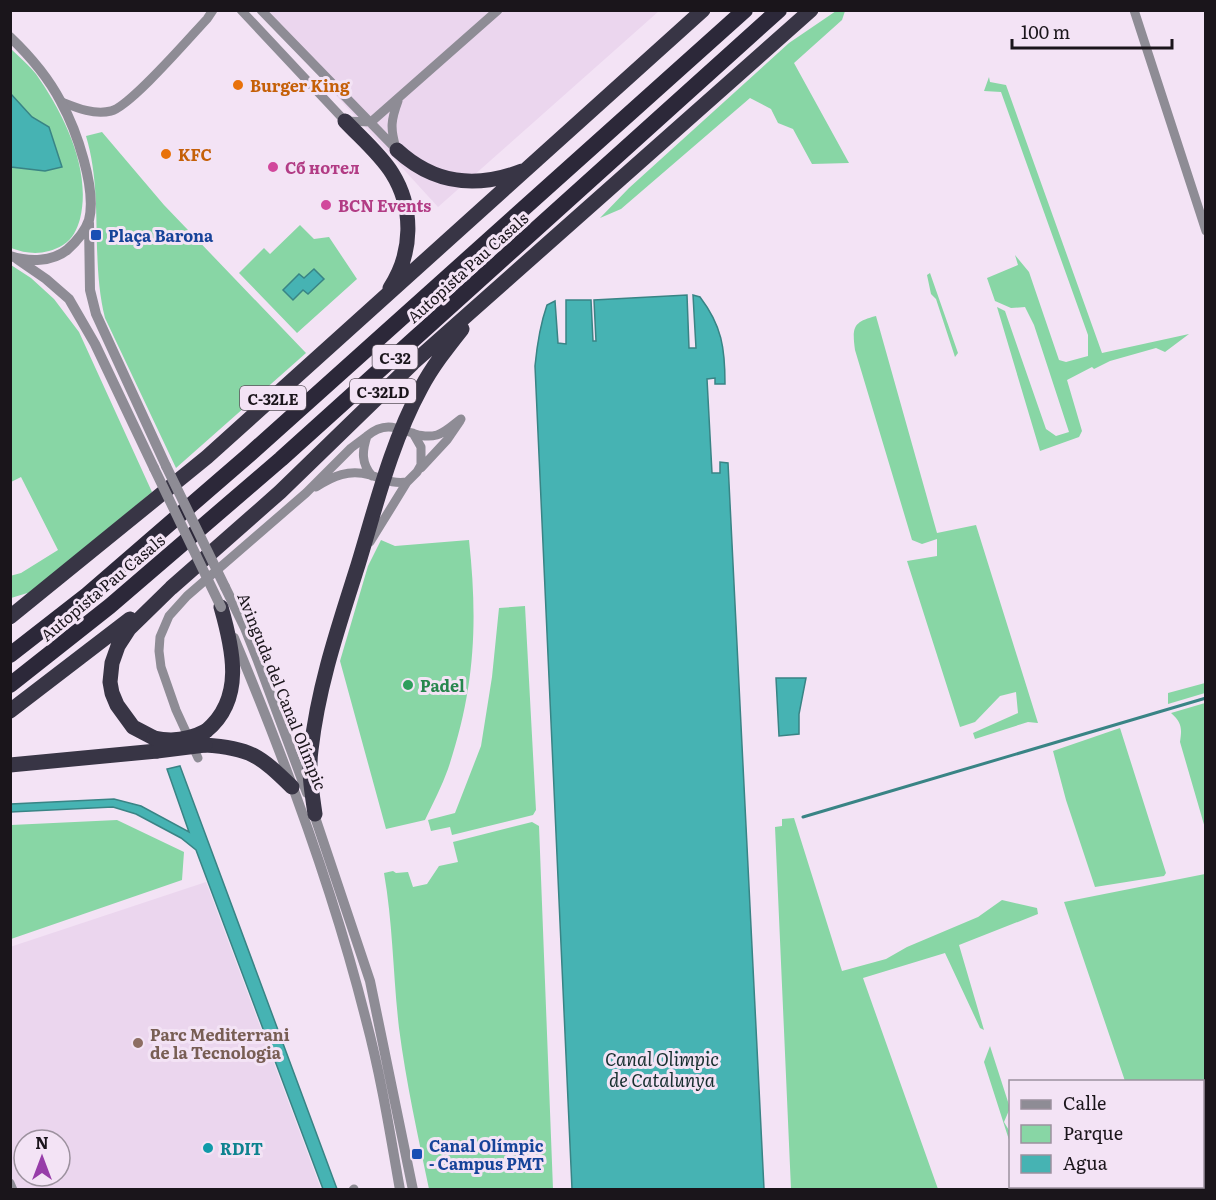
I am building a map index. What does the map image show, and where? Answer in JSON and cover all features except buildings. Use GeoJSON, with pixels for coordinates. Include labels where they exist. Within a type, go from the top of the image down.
{"type":"FeatureCollection","features":[{"type":"Feature","properties":{"kind":"highway","name":"C-32LE"},"geometry":{"type":"LineString","coordinates":[[10,617],[207,457],[703,10]]}},
{"type":"Feature","properties":{"kind":"highway","name":"Autopista Pau Casals"},"geometry":{"type":"LineString","coordinates":[[10,655],[87,594],[250,454],[745,10]]}},
{"type":"Feature","properties":{"kind":"highway","name":"Autopista Pau Casals"},"geometry":{"type":"LineString","coordinates":[[10,685],[110,606],[281,459],[779,10]]}},
{"type":"Feature","properties":{"kind":"highway","name":"C-32LD"},"geometry":{"type":"LineString","coordinates":[[10,711],[171,588],[280,492],[413,363],[811,10]]}},
{"type":"Feature","properties":{"kind":"highway"},"geometry":{"type":"LineString","coordinates":[[790,30],[822,10]]}},
{"type":"Feature","properties":{"kind":"highway"},"geometry":{"type":"LineString","coordinates":[[345,121],[392,172],[405,201],[409,219],[408,238],[396,278],[386,296]]}},
{"type":"Feature","properties":{"kind":"highway"},"geometry":{"type":"LineString","coordinates":[[397,150],[412,164],[443,178],[475,182],[510,175],[527,168]]}},
{"type":"Feature","properties":{"kind":"highway"},"geometry":{"type":"LineString","coordinates":[[315,814],[310,761],[317,711],[339,622],[358,566],[378,478],[408,431],[420,388],[443,352],[507,280]]}},
{"type":"Feature","properties":{"kind":"highway"},"geometry":{"type":"LineString","coordinates":[[155,744],[123,716],[112,693],[110,672],[114,653],[129,629],[171,588]]}},
{"type":"Feature","properties":{"kind":"highway"},"geometry":{"type":"LineString","coordinates":[[10,604],[35,598]]}},
{"type":"Feature","properties":{"kind":"highway"},"geometry":{"type":"LineString","coordinates":[[203,745],[231,694],[232,649],[221,607]]}},
{"type":"Feature","properties":{"kind":"highway"},"geometry":{"type":"LineString","coordinates":[[10,765],[191,738],[203,745],[231,747],[254,753],[292,787]]}},
{"type":"Feature","properties":{"kind":"street"},"geometry":{"type":"LineString","coordinates":[[62,102],[86,111],[112,111],[138,92],[207,20],[213,10]]}},
{"type":"Feature","properties":{"kind":"street"},"geometry":{"type":"LineString","coordinates":[[241,10],[345,121],[371,122],[498,10]]}},
{"type":"Feature","properties":{"kind":"street"},"geometry":{"type":"LineString","coordinates":[[261,10],[397,150]]}},
{"type":"Feature","properties":{"kind":"street"},"geometry":{"type":"LineString","coordinates":[[1134,10],[1206,231]]}},
{"type":"Feature","properties":{"kind":"street","name":"Avinguda del Canal Olímpic"},"geometry":{"type":"LineString","coordinates":[[10,37],[32,58],[62,102],[78,139],[89,177],[90,290],[96,314],[166,466],[245,628],[315,814],[370,981],[413,1190]]}},
{"type":"Feature","properties":{"kind":"street"},"geometry":{"type":"LineString","coordinates":[[397,150],[391,131],[393,115],[399,99]]}},
{"type":"Feature","properties":{"kind":"street"},"geometry":{"type":"LineString","coordinates":[[13,257],[36,260],[55,257],[76,243],[89,220]]}},
{"type":"Feature","properties":{"kind":"street","name":"Avinguda del Canal Olímpic"},"geometry":{"type":"LineString","coordinates":[[13,257],[46,279],[69,299],[95,344],[221,607],[267,716],[351,962],[367,1023],[400,1190]]}},
{"type":"Feature","properties":{"kind":"street"},"geometry":{"type":"LineString","coordinates":[[203,745],[176,711],[161,667],[159,645],[163,628],[173,611],[187,596],[306,493],[351,448],[377,429],[385,427],[435,435],[461,419],[447,440],[407,482],[358,566]]}},
{"type":"Feature","properties":{"kind":"street"},"geometry":{"type":"LineString","coordinates":[[408,431],[419,441],[422,452],[421,465],[417,472]]}},
{"type":"Feature","properties":{"kind":"street"},"geometry":{"type":"LineString","coordinates":[[367,436],[364,462],[378,478]]}},
{"type":"Feature","properties":{"kind":"street"},"geometry":{"type":"LineString","coordinates":[[306,493],[340,474],[378,478],[392,483],[407,482]]}},
{"type":"Feature","properties":{"kind":"street"},"geometry":{"type":"LineString","coordinates":[[10,1183],[13,1190]]}},
{"type":"Feature","properties":{"kind":"shaded area"},"geometry":{"type":"Polygon","coordinates":[[[259,11],[659,11],[438,207],[259,11]]]}},
{"type":"Feature","properties":{"kind":"shaded area","name":"Parc Mediterrani de la Tecnologia"},"geometry":{"type":"Polygon","coordinates":[[[206,882],[321,1189],[11,1189],[10,947],[206,882]]]}},
{"type":"Feature","properties":{"kind":"green space"},"geometry":{"type":"Polygon","coordinates":[[[836,11],[845,11],[842,20],[794,63],[849,163],[812,164],[793,129],[778,123],[771,109],[750,98],[621,209],[600,218],[629,188],[789,43],[836,11]]]}},
{"type":"Feature","properties":{"kind":"green space"},"geometry":{"type":"Polygon","coordinates":[[[10,48],[36,74],[46,90],[65,125],[79,162],[83,200],[80,219],[69,240],[57,248],[44,252],[31,253],[11,248],[10,48]]]}},
{"type":"Feature","properties":{"kind":"green space"},"geometry":{"type":"Polygon","coordinates":[[[989,77],[990,82],[1006,85],[1102,353],[1189,334],[1165,352],[1156,348],[1110,361],[1067,380],[1082,431],[1079,437],[1040,451],[997,307],[1005,311],[1046,429],[1056,436],[1069,432],[1034,325],[1025,307],[1011,308],[995,301],[987,278],[1018,265],[1015,255],[1029,272],[1059,360],[1066,362],[1088,356],[1088,335],[1001,92],[984,91],[989,77]]]}},
{"type":"Feature","properties":{"kind":"green space"},"geometry":{"type":"Polygon","coordinates":[[[102,132],[164,205],[306,353],[176,468],[105,318],[98,273],[94,181],[86,136],[102,132]]]}},
{"type":"Feature","properties":{"kind":"green space"},"geometry":{"type":"Polygon","coordinates":[[[300,225],[314,239],[329,237],[357,279],[297,333],[239,273],[264,248],[270,254],[300,225]]]}},
{"type":"Feature","properties":{"kind":"green space"},"geometry":{"type":"Polygon","coordinates":[[[11,265],[31,278],[54,299],[79,332],[152,492],[34,591],[11,598],[10,576],[21,573],[58,550],[21,477],[11,482],[11,265]]]}},
{"type":"Feature","properties":{"kind":"green space"},"geometry":{"type":"Polygon","coordinates":[[[930,273],[958,353],[955,357],[936,299],[931,294],[927,275],[930,273]]]}},
{"type":"Feature","properties":{"kind":"green space"},"geometry":{"type":"Polygon","coordinates":[[[876,316],[937,533],[976,525],[1038,723],[1028,722],[975,739],[973,733],[1018,713],[1016,692],[1000,696],[975,722],[960,727],[907,561],[937,556],[937,539],[922,544],[912,540],[855,350],[854,331],[858,323],[876,316]]]}},
{"type":"Feature","properties":{"kind":"green space","name":"Padel"},"geometry":{"type":"Polygon","coordinates":[[[381,540],[395,546],[469,540],[473,600],[469,683],[457,740],[446,775],[425,820],[386,829],[340,661],[368,566],[381,540]]]}},
{"type":"Feature","properties":{"kind":"green space"},"geometry":{"type":"Polygon","coordinates":[[[525,606],[536,810],[533,815],[452,835],[450,827],[431,831],[428,820],[455,813],[481,746],[492,677],[499,608],[525,606]]]}},
{"type":"Feature","properties":{"kind":"green space"},"geometry":{"type":"Polygon","coordinates":[[[1205,683],[1205,693],[1168,704],[1168,693],[1205,683]]]}},
{"type":"Feature","properties":{"kind":"green space"},"geometry":{"type":"Polygon","coordinates":[[[1206,703],[1205,828],[1180,742],[1180,726],[1171,713],[1206,703]]]}},
{"type":"Feature","properties":{"kind":"green space"},"geometry":{"type":"Polygon","coordinates":[[[1120,728],[1166,873],[1164,876],[1095,887],[1066,800],[1053,751],[1120,728]]]}},
{"type":"Feature","properties":{"kind":"green space"},"geometry":{"type":"Polygon","coordinates":[[[794,818],[842,971],[886,959],[907,947],[978,917],[1002,900],[1037,908],[1038,914],[959,945],[984,1030],[980,1028],[945,953],[863,978],[938,1189],[791,1189],[775,827],[782,826],[782,819],[794,818]]]}},
{"type":"Feature","properties":{"kind":"green space"},"geometry":{"type":"Polygon","coordinates":[[[117,820],[184,852],[182,880],[11,939],[11,825],[117,820]]]}},
{"type":"Feature","properties":{"kind":"green space"},"geometry":{"type":"Polygon","coordinates":[[[532,822],[539,826],[553,1189],[429,1189],[402,1048],[384,873],[408,872],[413,887],[427,884],[439,866],[458,862],[453,842],[532,822]]]}},
{"type":"Feature","properties":{"kind":"green space"},"geometry":{"type":"Polygon","coordinates":[[[1205,874],[1205,1189],[1160,1188],[1204,1188],[1204,1080],[1125,1080],[1064,902],[1205,874]]]}},
{"type":"Feature","properties":{"kind":"green space"},"geometry":{"type":"Polygon","coordinates":[[[990,1046],[1009,1105],[1004,1122],[1009,1130],[1009,1140],[984,1062],[990,1046]]]}},
{"type":"Feature","properties":{"kind":"water"},"geometry":{"type":"Polygon","coordinates":[[[11,94],[32,117],[49,127],[62,167],[45,171],[11,167],[11,94]]]}},
{"type":"Feature","properties":{"kind":"water"},"geometry":{"type":"Polygon","coordinates":[[[314,269],[324,279],[308,294],[303,290],[293,300],[283,290],[299,274],[304,278],[314,269]]]}},
{"type":"Feature","properties":{"kind":"water","name":"Canal Olimpic de Catalunya"},"geometry":{"type":"Polygon","coordinates":[[[687,295],[689,348],[696,348],[693,295],[700,297],[718,328],[724,359],[725,384],[715,384],[715,378],[707,379],[712,473],[720,473],[720,462],[728,463],[764,1189],[572,1189],[535,366],[537,350],[547,305],[555,301],[558,343],[566,344],[566,300],[591,300],[593,341],[596,341],[594,300],[687,295]]]}},
{"type":"Feature","properties":{"kind":"water"},"geometry":{"type":"Polygon","coordinates":[[[776,678],[806,678],[799,714],[799,734],[779,736],[776,678]]]}},
{"type":"Feature","properties":{"kind":"water"},"geometry":{"type":"Polygon","coordinates":[[[180,766],[337,1189],[323,1189],[196,850],[181,838],[136,814],[113,807],[11,812],[11,804],[114,799],[141,806],[189,832],[167,769],[180,766]]]}},
{"type":"Feature","properties":{"kind":"waterway"},"geometry":{"type":"LineString","coordinates":[[803,817],[1206,698]]}},
{"type":"Feature","properties":{"kind":"place","name":"Burger King"},"geometry":{"type":"Point","coordinates":[238,85]}},
{"type":"Feature","properties":{"kind":"place","name":"KFC"},"geometry":{"type":"Point","coordinates":[166,154]}},
{"type":"Feature","properties":{"kind":"place","name":"Сб нотел"},"geometry":{"type":"Point","coordinates":[273,167]}},
{"type":"Feature","properties":{"kind":"place","name":"BCN Events"},"geometry":{"type":"Point","coordinates":[326,205]}},
{"type":"Feature","properties":{"kind":"place","name":"Plaça Barona"},"geometry":{"type":"Point","coordinates":[96,235]}},
{"type":"Feature","properties":{"kind":"place","name":"Padel"},"geometry":{"type":"Point","coordinates":[408,685]}},
{"type":"Feature","properties":{"kind":"place","name":"Parc Mediterrani de la Tecnologia"},"geometry":{"type":"Point","coordinates":[138,1043]}},
{"type":"Feature","properties":{"kind":"place","name":"RDIT"},"geometry":{"type":"Point","coordinates":[208,1148]}},
{"type":"Feature","properties":{"kind":"place","name":"Canal Olímpic - Campus PMT"},"geometry":{"type":"Point","coordinates":[417,1154]}}]}
